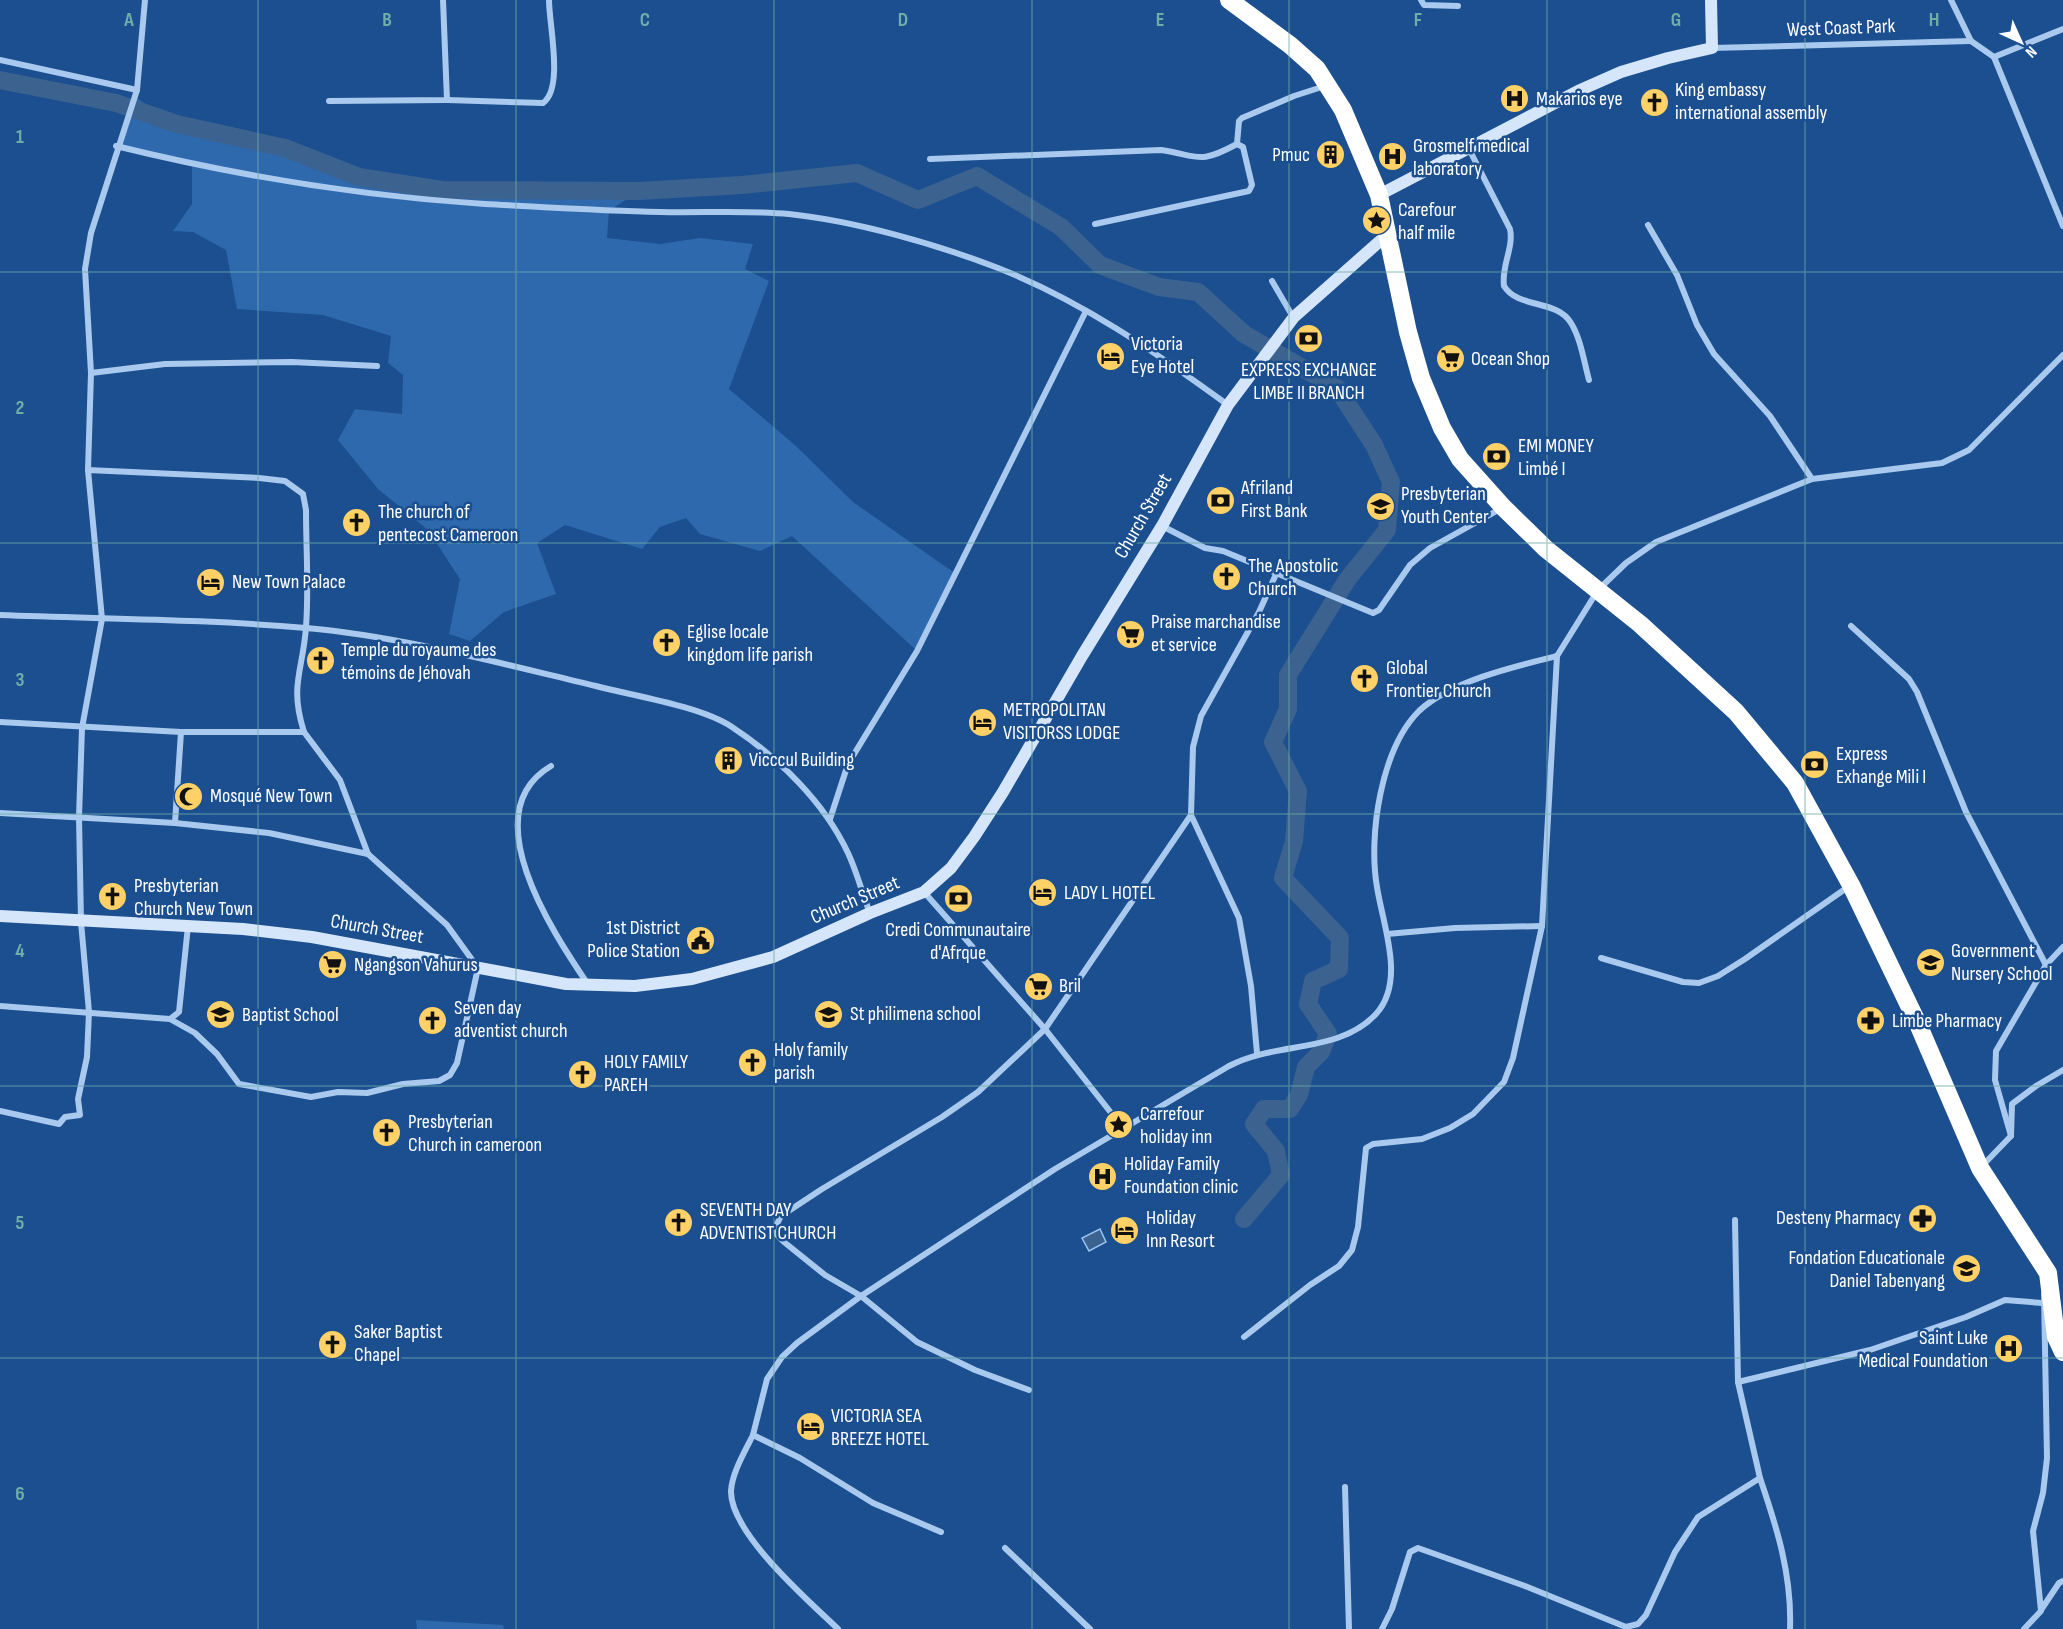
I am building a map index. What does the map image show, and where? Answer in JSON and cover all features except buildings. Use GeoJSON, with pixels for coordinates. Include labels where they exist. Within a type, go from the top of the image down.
{"type":"FeatureCollection","features":[{"type":"Feature","properties":{"kind":"highway"},"geometry":{"type":"LineString","coordinates":[[1229,0],[1290,45],[1329,85],[1361,147],[1380,195],[1408,332],[1432,405],[1460,459],[1503,507],[1546,549],[1689,668],[1762,742],[1795,783],[1851,885],[1918,1024],[1980,1168],[2048,1273],[2056,1337],[2063,1352]]}},
{"type":"Feature","properties":{"kind":"main road"},"geometry":{"type":"LineString","coordinates":[[1380,195],[1578,91],[1621,72],[1668,57],[1712,48],[1711,0]]}},
{"type":"Feature","properties":{"kind":"main road","name":"Church Street"},"geometry":{"type":"LineString","coordinates":[[0,916],[188,926],[312,937],[589,986],[635,986],[692,979],[773,957],[870,913],[924,892],[951,868],[974,837],[1162,526],[1228,405],[1276,337],[1389,233]]}},
{"type":"Feature","properties":{"kind":"street"},"geometry":{"type":"LineString","coordinates":[[0,1111],[59,1124],[66,1117],[80,1115],[78,1099],[87,1057],[89,1012],[81,922],[79,817],[82,728],[102,619],[88,470],[91,373],[85,269],[91,233],[116,146],[136,93],[145,0]]}},
{"type":"Feature","properties":{"kind":"street"},"geometry":{"type":"LineString","coordinates":[[443,0],[447,100]]}},
{"type":"Feature","properties":{"kind":"street"},"geometry":{"type":"LineString","coordinates":[[330,100],[543,103],[550,98],[553,90],[549,0]]}},
{"type":"Feature","properties":{"kind":"street"},"geometry":{"type":"LineString","coordinates":[[1420,0],[1424,5],[1433,7],[1458,6]]}},
{"type":"Feature","properties":{"kind":"street"},"geometry":{"type":"LineString","coordinates":[[1951,0],[1971,41],[1994,57],[2063,226]]}},
{"type":"Feature","properties":{"kind":"street"},"geometry":{"type":"LineString","coordinates":[[1994,57],[2063,28]]}},
{"type":"Feature","properties":{"kind":"street","name":"West Coast Park"},"geometry":{"type":"LineString","coordinates":[[1712,48],[1971,41]]}},
{"type":"Feature","properties":{"kind":"street"},"geometry":{"type":"LineString","coordinates":[[0,60],[136,93]]}},
{"type":"Feature","properties":{"kind":"street"},"geometry":{"type":"LineString","coordinates":[[930,159],[1161,150],[1202,158],[1214,157],[1237,144],[1242,118],[1294,96],[1329,85]]}},
{"type":"Feature","properties":{"kind":"street"},"geometry":{"type":"LineString","coordinates":[[1095,224],[1249,191],[1252,185],[1243,147],[1237,144]]}},
{"type":"Feature","properties":{"kind":"street"},"geometry":{"type":"LineString","coordinates":[[116,146],[192,165],[350,193],[626,211],[787,214],[828,221],[933,246],[997,268],[1086,311],[1133,337],[1228,405]]}},
{"type":"Feature","properties":{"kind":"street"},"geometry":{"type":"LineString","coordinates":[[1469,149],[1510,229],[1512,237],[1504,260],[1504,286],[1514,297],[1562,314],[1571,321],[1589,380]]}},
{"type":"Feature","properties":{"kind":"street"},"geometry":{"type":"LineString","coordinates":[[1648,225],[1677,275],[1697,325],[1714,354],[1770,416],[1812,479]]}},
{"type":"Feature","properties":{"kind":"street"},"geometry":{"type":"LineString","coordinates":[[1272,281],[1294,318]]}},
{"type":"Feature","properties":{"kind":"street"},"geometry":{"type":"LineString","coordinates":[[830,819],[848,764],[917,651],[1086,311]]}},
{"type":"Feature","properties":{"kind":"street"},"geometry":{"type":"LineString","coordinates":[[1244,1337],[1310,1285],[1339,1266],[1352,1250],[1358,1227],[1366,1148],[1372,1144],[1422,1139],[1450,1128],[1473,1114],[1504,1082],[1513,1058],[1542,926],[1557,656],[1598,590],[1626,563],[1656,542],[1812,479],[1942,463],[1957,458],[1969,450],[2063,355]]}},
{"type":"Feature","properties":{"kind":"street"},"geometry":{"type":"LineString","coordinates":[[91,373],[174,363],[230,365],[274,362],[377,366]]}},
{"type":"Feature","properties":{"kind":"street"},"geometry":{"type":"LineString","coordinates":[[0,1006],[170,1019],[195,1033],[217,1054],[239,1084],[311,1097],[338,1092],[367,1093],[403,1084],[439,1081],[450,1075],[457,1063],[478,968],[447,925],[368,854],[340,780],[304,732],[298,715],[295,685],[306,628],[306,510],[303,494],[295,486],[285,481],[259,478],[88,470]]}},
{"type":"Feature","properties":{"kind":"street"},"geometry":{"type":"LineString","coordinates":[[1162,526],[1205,548],[1223,551],[1373,613],[1379,610],[1410,565],[1430,549],[1503,507]]}},
{"type":"Feature","properties":{"kind":"street"},"geometry":{"type":"LineString","coordinates":[[1257,1053],[1250,975],[1239,918],[1191,814],[1193,747],[1201,716],[1254,620],[1277,572]]}},
{"type":"Feature","properties":{"kind":"street"},"geometry":{"type":"LineString","coordinates":[[0,615],[306,628],[395,641],[703,714],[730,726],[764,751],[796,781],[830,819],[849,854],[870,913]]}},
{"type":"Feature","properties":{"kind":"street"},"geometry":{"type":"LineString","coordinates":[[1851,626],[1909,679],[1917,692],[1966,812],[2046,965]]}},
{"type":"Feature","properties":{"kind":"street"},"geometry":{"type":"LineString","coordinates":[[838,1629],[774,1568],[744,1526],[731,1491],[742,1457],[753,1435],[767,1379],[782,1357],[861,1296],[1055,1169],[1123,1128],[1257,1053],[1344,1037],[1377,1013],[1389,995],[1391,976],[1387,934],[1376,885],[1374,840],[1378,806],[1388,766],[1405,731],[1419,711],[1453,691],[1490,675],[1557,656]]}},
{"type":"Feature","properties":{"kind":"street"},"geometry":{"type":"LineString","coordinates":[[0,722],[181,732],[304,732]]}},
{"type":"Feature","properties":{"kind":"street"},"geometry":{"type":"LineString","coordinates":[[175,823],[181,732]]}},
{"type":"Feature","properties":{"kind":"street"},"geometry":{"type":"LineString","coordinates":[[551,766],[525,787],[517,822],[533,893],[545,920],[589,986]]}},
{"type":"Feature","properties":{"kind":"street"},"geometry":{"type":"LineString","coordinates":[[0,813],[175,823],[269,833],[368,854]]}},
{"type":"Feature","properties":{"kind":"street"},"geometry":{"type":"LineString","coordinates":[[1029,1390],[967,1367],[917,1342],[861,1296],[825,1275],[784,1242],[777,1235],[776,1226],[781,1216],[942,1118],[978,1092],[1045,1029],[1191,814]]}},
{"type":"Feature","properties":{"kind":"street"},"geometry":{"type":"LineString","coordinates":[[1601,958],[1683,982],[1699,983],[1718,976],[1851,885]]}},
{"type":"Feature","properties":{"kind":"street"},"geometry":{"type":"LineString","coordinates":[[924,892],[1045,1029],[1123,1128]]}},
{"type":"Feature","properties":{"kind":"street"},"geometry":{"type":"LineString","coordinates":[[170,1019],[179,1012],[188,926]]}},
{"type":"Feature","properties":{"kind":"street"},"geometry":{"type":"LineString","coordinates":[[1387,934],[1455,928],[1542,926]]}},
{"type":"Feature","properties":{"kind":"street"},"geometry":{"type":"LineString","coordinates":[[2011,1136],[1995,1080],[1996,1051],[2046,965],[2063,947]]}},
{"type":"Feature","properties":{"kind":"street"},"geometry":{"type":"LineString","coordinates":[[1980,1168],[2011,1136],[2012,1104],[2063,1070]]}},
{"type":"Feature","properties":{"kind":"street"},"geometry":{"type":"LineString","coordinates":[[1735,1220],[1738,1382],[1760,1478],[1784,1550],[1789,1580],[1790,1629]]}},
{"type":"Feature","properties":{"kind":"street"},"geometry":{"type":"LineString","coordinates":[[2041,1611],[2033,1531],[2043,1493],[2047,1458],[2042,1303],[2048,1273]]}},
{"type":"Feature","properties":{"kind":"street"},"geometry":{"type":"LineString","coordinates":[[1738,1382],[1870,1350],[1966,1317],[2005,1300],[2042,1303]]}},
{"type":"Feature","properties":{"kind":"street"},"geometry":{"type":"LineString","coordinates":[[753,1435],[800,1458],[873,1503],[941,1532]]}},
{"type":"Feature","properties":{"kind":"street"},"geometry":{"type":"LineString","coordinates":[[1382,1629],[1392,1609],[1410,1552],[1418,1548],[1515,1582],[1626,1627],[1638,1624],[1646,1615],[1675,1551],[1698,1517],[1760,1478]]}},
{"type":"Feature","properties":{"kind":"street"},"geometry":{"type":"LineString","coordinates":[[1345,1487],[1349,1629]]}},
{"type":"Feature","properties":{"kind":"street"},"geometry":{"type":"LineString","coordinates":[[1005,1548],[1090,1629]]}},
{"type":"Feature","properties":{"kind":"street"},"geometry":{"type":"LineString","coordinates":[[2024,1629],[2033,1625],[2059,1583],[2063,1581]]}},
{"type":"Feature","properties":{"kind":"shaded area"},"geometry":{"type":"Polygon","coordinates":[[[135,97],[177,124],[285,148],[359,177],[442,190],[639,191],[609,211],[607,238],[660,244],[700,238],[753,244],[745,269],[769,281],[729,389],[796,446],[853,502],[956,574],[917,651],[792,536],[760,551],[700,534],[686,518],[660,527],[642,549],[565,525],[537,543],[556,594],[504,612],[470,641],[449,634],[460,579],[428,530],[378,489],[338,440],[355,409],[402,414],[403,375],[388,363],[391,336],[323,315],[237,309],[226,250],[193,232],[173,231],[192,204],[192,165],[116,146],[135,97]]]}},
{"type":"Feature","properties":{"kind":"shaded area"},"geometry":{"type":"Polygon","coordinates":[[[1100,1229],[1106,1242],[1089,1251],[1082,1238],[1100,1229]]]}},
{"type":"Feature","properties":{"kind":"shaded area"},"geometry":{"type":"Polygon","coordinates":[[[416,1620],[503,1625],[504,1629],[417,1629],[416,1620]]]}},
{"type":"Feature","properties":{"kind":"waterway"},"geometry":{"type":"LineString","coordinates":[[0,80],[116,103],[177,124],[285,148],[359,177],[442,190],[639,191],[742,185],[857,173],[918,200],[977,176],[1061,227],[1100,265],[1159,287],[1198,292],[1244,334],[1337,388],[1374,445],[1391,482],[1387,530],[1347,580],[1288,675],[1288,709],[1273,742],[1298,791],[1294,841],[1283,878],[1340,938],[1339,969],[1313,981],[1308,1004],[1328,1034],[1321,1052],[1306,1067],[1299,1095],[1290,1109],[1264,1109],[1254,1124],[1276,1151],[1281,1175],[1244,1219]]}},
{"type":"Feature","properties":{"kind":"place","name":"Makarios eye"},"geometry":{"type":"Point","coordinates":[1515,99]}},
{"type":"Feature","properties":{"kind":"place","name":"King embassy international assembly"},"geometry":{"type":"Point","coordinates":[1654,102]}},
{"type":"Feature","properties":{"kind":"place","name":"Pmuc"},"geometry":{"type":"Point","coordinates":[1331,155]}},
{"type":"Feature","properties":{"kind":"place","name":"Grosmelf medical laboratory"},"geometry":{"type":"Point","coordinates":[1392,157]}},
{"type":"Feature","properties":{"kind":"place","name":"Carefour half mile"},"geometry":{"type":"Point","coordinates":[1377,221]}},
{"type":"Feature","properties":{"kind":"place","name":"EXPRESS EXCHANGE LIMBE II BRANCH"},"geometry":{"type":"Point","coordinates":[1309,339]}},
{"type":"Feature","properties":{"kind":"place","name":"Victoria Eye Hotel"},"geometry":{"type":"Point","coordinates":[1110,356]}},
{"type":"Feature","properties":{"kind":"place","name":"Ocean Shop"},"geometry":{"type":"Point","coordinates":[1450,359]}},
{"type":"Feature","properties":{"kind":"place","name":"EMI MONEY Limbé I"},"geometry":{"type":"Point","coordinates":[1497,457]}},
{"type":"Feature","properties":{"kind":"place","name":"Afriland First Bank"},"geometry":{"type":"Point","coordinates":[1220,500]}},
{"type":"Feature","properties":{"kind":"place","name":"Presbyterian Youth Center"},"geometry":{"type":"Point","coordinates":[1380,506]}},
{"type":"Feature","properties":{"kind":"place","name":"The church of pentecost Cameroon"},"geometry":{"type":"Point","coordinates":[357,523]}},
{"type":"Feature","properties":{"kind":"place","name":"The Apostolic Church"},"geometry":{"type":"Point","coordinates":[1227,577]}},
{"type":"Feature","properties":{"kind":"place","name":"New Town Palace"},"geometry":{"type":"Point","coordinates":[211,582]}},
{"type":"Feature","properties":{"kind":"place","name":"Praise marchandise et service"},"geometry":{"type":"Point","coordinates":[1130,634]}},
{"type":"Feature","properties":{"kind":"place","name":"Eglise locale kingdom life parish"},"geometry":{"type":"Point","coordinates":[666,643]}},
{"type":"Feature","properties":{"kind":"place","name":"Temple du royaume des témoins de Jéhovah"},"geometry":{"type":"Point","coordinates":[320,661]}},
{"type":"Feature","properties":{"kind":"place","name":"Global Frontier Church"},"geometry":{"type":"Point","coordinates":[1365,679]}},
{"type":"Feature","properties":{"kind":"place","name":"METROPOLITAN VISITORSS LODGE"},"geometry":{"type":"Point","coordinates":[982,722]}},
{"type":"Feature","properties":{"kind":"place","name":"Vicccul Building"},"geometry":{"type":"Point","coordinates":[728,760]}},
{"type":"Feature","properties":{"kind":"place","name":"Express Exhange Mili I"},"geometry":{"type":"Point","coordinates":[1815,765]}},
{"type":"Feature","properties":{"kind":"place","name":"Mosqué New Town"},"geometry":{"type":"Point","coordinates":[189,796]}},
{"type":"Feature","properties":{"kind":"place","name":"LADY L HOTEL"},"geometry":{"type":"Point","coordinates":[1043,893]}},
{"type":"Feature","properties":{"kind":"place","name":"Presbyterian Church New Town"},"geometry":{"type":"Point","coordinates":[113,897]}},
{"type":"Feature","properties":{"kind":"place","name":"Credi Communautaire d'Afrque"},"geometry":{"type":"Point","coordinates":[958,899]}},
{"type":"Feature","properties":{"kind":"place","name":"1st District Police Station"},"geometry":{"type":"Point","coordinates":[701,940]}},
{"type":"Feature","properties":{"kind":"place","name":"Government Nursery School"},"geometry":{"type":"Point","coordinates":[1930,962]}},
{"type":"Feature","properties":{"kind":"place","name":"Ngangson Vahurus"},"geometry":{"type":"Point","coordinates":[333,965]}},
{"type":"Feature","properties":{"kind":"place","name":"Bril"},"geometry":{"type":"Point","coordinates":[1038,986]}},
{"type":"Feature","properties":{"kind":"place","name":"St philimena school"},"geometry":{"type":"Point","coordinates":[829,1014]}},
{"type":"Feature","properties":{"kind":"place","name":"Baptist School"},"geometry":{"type":"Point","coordinates":[221,1015]}},
{"type":"Feature","properties":{"kind":"place","name":"Seven day adventist church"},"geometry":{"type":"Point","coordinates":[433,1020]}},
{"type":"Feature","properties":{"kind":"place","name":"Limbe Pharmacy"},"geometry":{"type":"Point","coordinates":[1871,1021]}},
{"type":"Feature","properties":{"kind":"place","name":"Holy family parish"},"geometry":{"type":"Point","coordinates":[753,1062]}},
{"type":"Feature","properties":{"kind":"place","name":"HOLY FAMILY PAREH"},"geometry":{"type":"Point","coordinates":[583,1074]}},
{"type":"Feature","properties":{"kind":"place","name":"Carrefour holiday inn"},"geometry":{"type":"Point","coordinates":[1119,1125]}},
{"type":"Feature","properties":{"kind":"place","name":"Presbyterian Church in cameroon"},"geometry":{"type":"Point","coordinates":[387,1133]}},
{"type":"Feature","properties":{"kind":"place","name":"Holiday Family Foundation clinic"},"geometry":{"type":"Point","coordinates":[1103,1176]}},
{"type":"Feature","properties":{"kind":"place","name":"Desteny Pharmacy"},"geometry":{"type":"Point","coordinates":[1922,1218]}},
{"type":"Feature","properties":{"kind":"place","name":"SEVENTH DAY ADVENTIST CHURCH"},"geometry":{"type":"Point","coordinates":[679,1222]}},
{"type":"Feature","properties":{"kind":"place","name":"Holiday Inn Resort"},"geometry":{"type":"Point","coordinates":[1125,1230]}},
{"type":"Feature","properties":{"kind":"place","name":"Fondation Educationale Daniel Tabenyang"},"geometry":{"type":"Point","coordinates":[1966,1269]}},
{"type":"Feature","properties":{"kind":"place","name":"Saker Baptist Chapel"},"geometry":{"type":"Point","coordinates":[333,1344]}},
{"type":"Feature","properties":{"kind":"place","name":"Saint Luke Medical Foundation"},"geometry":{"type":"Point","coordinates":[2009,1349]}},
{"type":"Feature","properties":{"kind":"place","name":"VICTORIA SEA BREEZE HOTEL"},"geometry":{"type":"Point","coordinates":[810,1427]}}]}
